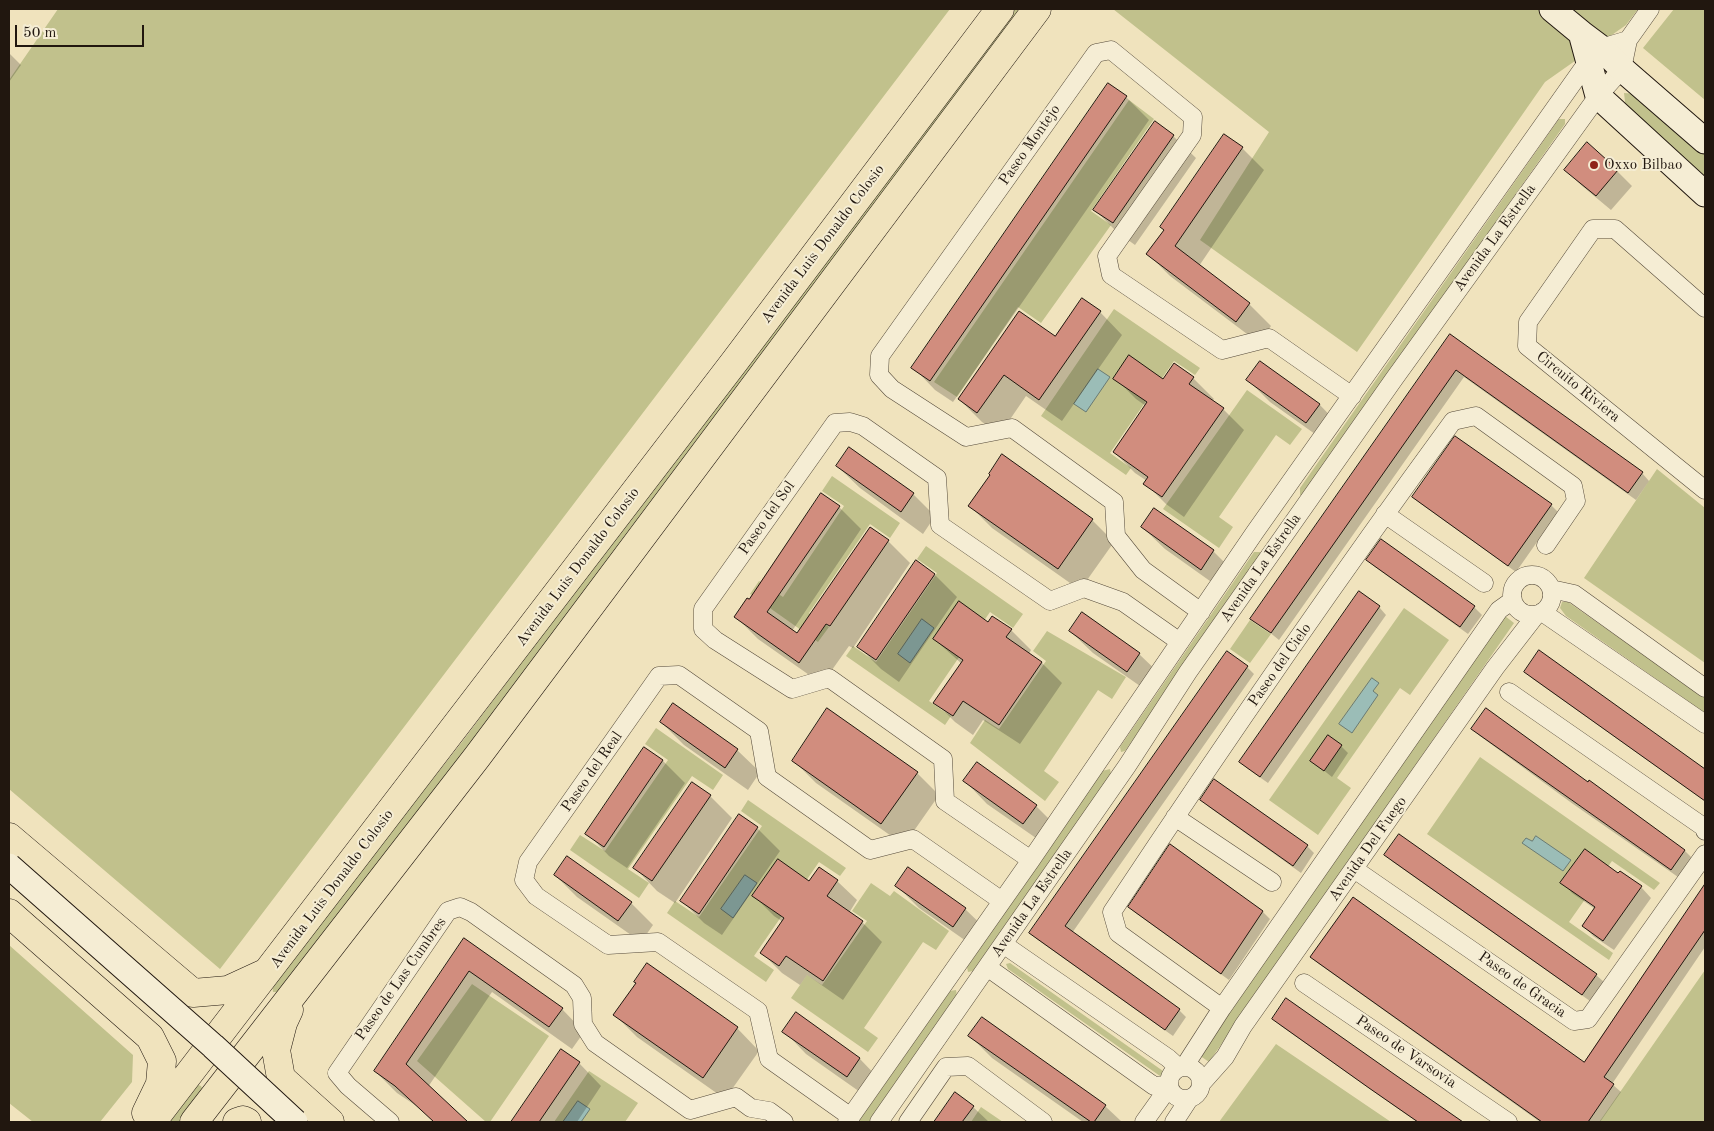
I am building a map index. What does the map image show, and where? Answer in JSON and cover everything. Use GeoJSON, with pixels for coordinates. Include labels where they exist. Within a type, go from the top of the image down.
{"type":"FeatureCollection","features":[{"type":"Feature","properties":{"kind":"main road","name":"Avenida Luis Donaldo Colosio"},"geometry":{"type":"LineString","coordinates":[[152,1122],[269,972],[741,353],[1000,9]]}},
{"type":"Feature","properties":{"kind":"main road","name":"Avenida Luis Donaldo Colosio"},"geometry":{"type":"LineString","coordinates":[[194,1122],[477,757],[1038,9]]}},
{"type":"Feature","properties":{"kind":"main road"},"geometry":{"type":"LineString","coordinates":[[1552,9],[1581,34],[1595,54],[1622,69],[1705,142]]}},
{"type":"Feature","properties":{"kind":"main road"},"geometry":{"type":"LineString","coordinates":[[1595,54],[1598,96],[1705,194]]}},
{"type":"Feature","properties":{"kind":"main road"},"geometry":{"type":"LineString","coordinates":[[9,837],[194,993],[228,990],[269,972]]}},
{"type":"Feature","properties":{"kind":"main road"},"geometry":{"type":"LineString","coordinates":[[9,866],[213,1046],[295,1122]]}},
{"type":"Feature","properties":{"kind":"main road"},"geometry":{"type":"LineString","coordinates":[[9,883],[207,1056],[278,1122]]}},
{"type":"Feature","properties":{"kind":"main road"},"geometry":{"type":"LineString","coordinates":[[9,913],[150,1037],[162,1061],[160,1084],[142,1122]]}},
{"type":"Feature","properties":{"kind":"main road"},"geometry":{"type":"LineString","coordinates":[[299,987],[283,1023],[276,1050],[281,1078],[330,1122]]}},
{"type":"Feature","properties":{"kind":"main road"},"geometry":{"type":"LineString","coordinates":[[237,1122],[243,1120],[247,1122]]}},
{"type":"Feature","properties":{"kind":"street"},"geometry":{"type":"LineString","coordinates":[[1595,54],[1628,40],[1650,9]]}},
{"type":"Feature","properties":{"kind":"street","name":"Avenida La Estrella"},"geometry":{"type":"LineString","coordinates":[[879,1122],[1127,766],[1188,672],[1302,510],[1598,96],[1622,69],[1628,40]]}},
{"type":"Feature","properties":{"kind":"street","name":"Paseo Montejo"},"geometry":{"type":"LineString","coordinates":[[1201,612],[1142,570],[1116,536],[1114,502],[1012,428],[966,438],[892,389],[879,375],[880,356],[1096,53],[1111,50],[1193,117],[1192,135],[1107,256],[1111,275],[1222,350],[1269,338],[1352,396]]}},
{"type":"Feature","properties":{"kind":"street","name":"Avenida La Estrella"},"geometry":{"type":"LineString","coordinates":[[845,1116],[1031,860],[1255,532],[1595,54]]}},
{"type":"Feature","properties":{"kind":"street","name":"Circuito Riviera"},"geometry":{"type":"LineString","coordinates":[[1705,308],[1615,229],[1593,229],[1528,322],[1527,346],[1705,490]]}},
{"type":"Feature","properties":{"kind":"street","name":"Paseo del Cielo"},"geometry":{"type":"LineString","coordinates":[[1216,1004],[1118,933],[1112,912],[1175,817],[1385,514],[1453,421],[1476,416],[1573,486],[1576,501],[1546,545]]}},
{"type":"Feature","properties":{"kind":"street","name":"Paseo del Sol"},"geometry":{"type":"LineString","coordinates":[[1031,860],[945,801],[943,758],[829,678],[792,689],[715,640],[703,629],[703,609],[835,423],[850,422],[863,426],[937,478],[940,525],[1050,602],[1084,588],[1124,602],[1180,642]]}},
{"type":"Feature","properties":{"kind":"street"},"geometry":{"type":"LineString","coordinates":[[1282,494],[1302,510]]}},
{"type":"Feature","properties":{"kind":"street"},"geometry":{"type":"LineString","coordinates":[[1385,514],[1484,583]]}},
{"type":"Feature","properties":{"kind":"street"},"geometry":{"type":"LineString","coordinates":[[1255,532],[1276,547]]}},
{"type":"Feature","properties":{"kind":"street"},"geometry":{"type":"LineString","coordinates":[[1539,614],[1550,602],[1551,589],[1543,578],[1537,575],[1523,576],[1514,586],[1512,592],[1513,600],[1518,610],[1524,614],[1539,614],[1705,724]]}},
{"type":"Feature","properties":{"kind":"street"},"geometry":{"type":"LineString","coordinates":[[1551,589],[1574,594],[1705,688]]}},
{"type":"Feature","properties":{"kind":"street","name":"Avenida Del Fuego"},"geometry":{"type":"LineString","coordinates":[[1181,1068],[1216,1004],[1499,610],[1513,600]]}},
{"type":"Feature","properties":{"kind":"street","name":"Avenida Del Fuego"},"geometry":{"type":"LineString","coordinates":[[1201,1084],[1225,1057],[1243,1026],[1360,873],[1495,668],[1539,614]]}},
{"type":"Feature","properties":{"kind":"street","name":"Paseo del Real"},"geometry":{"type":"LineString","coordinates":[[845,1116],[769,1059],[758,1011],[658,942],[608,945],[536,896],[524,880],[528,862],[660,676],[679,675],[759,731],[767,777],[870,850],[913,839],[1002,901]]}},
{"type":"Feature","properties":{"kind":"street"},"geometry":{"type":"LineString","coordinates":[[1509,692],[1705,828],[1705,831]]}},
{"type":"Feature","properties":{"kind":"street"},"geometry":{"type":"LineString","coordinates":[[1106,751],[1127,766]]}},
{"type":"Feature","properties":{"kind":"street"},"geometry":{"type":"LineString","coordinates":[[1175,817],[1272,882]]}},
{"type":"Feature","properties":{"kind":"street","name":"Paseo de Gracia"},"geometry":{"type":"LineString","coordinates":[[1360,873],[1574,1021],[1588,1019],[1705,854]]}},
{"type":"Feature","properties":{"kind":"street","name":"Paseo de Las Cumbres"},"geometry":{"type":"LineString","coordinates":[[390,1122],[348,1086],[336,1073],[448,912],[460,907],[471,912],[574,985],[582,998],[583,1024],[596,1044],[690,1110],[736,1097],[751,1108],[768,1111],[784,1122]]}},
{"type":"Feature","properties":{"kind":"street"},"geometry":{"type":"LineString","coordinates":[[1003,944],[1181,1068],[1190,1068],[1198,1074],[1201,1084],[1197,1094],[1189,1099],[1174,1122]]}},
{"type":"Feature","properties":{"kind":"street"},"geometry":{"type":"LineString","coordinates":[[987,967],[1154,1086],[1169,1086]]}},
{"type":"Feature","properties":{"kind":"street"},"geometry":{"type":"LineString","coordinates":[[950,973],[971,989]]}},
{"type":"Feature","properties":{"kind":"street","name":"Paseo de Varsovia"},"geometry":{"type":"LineString","coordinates":[[1304,983],[1508,1122]]}},
{"type":"Feature","properties":{"kind":"street"},"geometry":{"type":"LineString","coordinates":[[908,1122],[946,1067],[968,1066],[1043,1122]]}},
{"type":"Feature","properties":{"kind":"street"},"geometry":{"type":"LineString","coordinates":[[1144,1122],[1169,1086],[1171,1076],[1181,1068]]}},
{"type":"Feature","properties":{"kind":"street"},"geometry":{"type":"LineString","coordinates":[[1169,1086],[1174,1095],[1179,1098],[1189,1099]]}},
{"type":"Feature","properties":{"kind":"green space"},"geometry":{"type":"Polygon","coordinates":[[[58,9],[950,9],[220,969],[9,789],[9,80],[58,9]]]}},
{"type":"Feature","properties":{"kind":"green space"},"geometry":{"type":"Polygon","coordinates":[[[1008,9],[1023,9],[749,378],[282,992],[273,992],[272,983],[462,742],[741,370],[1008,9]]]}},
{"type":"Feature","properties":{"kind":"green space"},"geometry":{"type":"Polygon","coordinates":[[[1113,9],[1638,9],[1626,25],[1545,82],[1357,352],[1200,240],[1269,132],[1113,9]]]}},
{"type":"Feature","properties":{"kind":"green space"},"geometry":{"type":"Polygon","coordinates":[[[1674,9],[1705,9],[1705,100],[1643,48],[1674,9]]]}},
{"type":"Feature","properties":{"kind":"green space"},"geometry":{"type":"Polygon","coordinates":[[[1624,93],[1638,94],[1705,154],[1705,181],[1626,110],[1624,93]]]}},
{"type":"Feature","properties":{"kind":"green space"},"geometry":{"type":"Polygon","coordinates":[[[1129,100],[1154,119],[1091,211],[1111,225],[1041,323],[1018,307],[957,397],[934,382],[1129,100]]]}},
{"type":"Feature","properties":{"kind":"green space"},"geometry":{"type":"Polygon","coordinates":[[[1559,119],[1565,119],[1565,124],[1303,495],[1300,495],[1300,488],[1559,119]]]}},
{"type":"Feature","properties":{"kind":"green space"},"geometry":{"type":"Polygon","coordinates":[[[1114,309],[1200,368],[1195,375],[1174,361],[1110,453],[1131,468],[1126,475],[1041,416],[1114,309]]]}},
{"type":"Feature","properties":{"kind":"green space"},"geometry":{"type":"Polygon","coordinates":[[[1247,390],[1302,429],[1290,445],[1276,435],[1219,517],[1233,527],[1219,548],[1163,509],[1247,390]]]}},
{"type":"Feature","properties":{"kind":"green space"},"geometry":{"type":"Polygon","coordinates":[[[1657,469],[1705,508],[1705,663],[1584,578],[1657,469]]]}},
{"type":"Feature","properties":{"kind":"green space"},"geometry":{"type":"Polygon","coordinates":[[[832,476],[900,523],[890,538],[870,524],[809,613],[829,627],[818,642],[750,594],[759,581],[783,597],[844,506],[822,491],[832,476]]]}},
{"type":"Feature","properties":{"kind":"green space"},"geometry":{"type":"Polygon","coordinates":[[[926,546],[1023,614],[1013,628],[990,612],[929,701],[951,716],[945,725],[846,656],[853,646],[876,662],[937,573],[917,559],[926,546]]]}},
{"type":"Feature","properties":{"kind":"green space"},"geometry":{"type":"Polygon","coordinates":[[[1254,552],[1260,552],[1261,556],[1125,751],[1121,752],[1120,747],[1254,552]]]}},
{"type":"Feature","properties":{"kind":"green space"},"geometry":{"type":"Polygon","coordinates":[[[1562,602],[1568,602],[1705,698],[1705,713],[1566,616],[1560,608],[1562,602]]]}},
{"type":"Feature","properties":{"kind":"green space"},"geometry":{"type":"Polygon","coordinates":[[[1404,608],[1449,640],[1410,695],[1400,688],[1337,778],[1351,788],[1318,835],[1269,800],[1404,608]]]}},
{"type":"Feature","properties":{"kind":"green space"},"geometry":{"type":"Polygon","coordinates":[[[1505,616],[1514,623],[1209,1062],[1199,1055],[1505,616]]]}},
{"type":"Feature","properties":{"kind":"green space"},"geometry":{"type":"Polygon","coordinates":[[[1250,620],[1271,634],[1250,663],[1230,649],[1250,620]]]}},
{"type":"Feature","properties":{"kind":"green space"},"geometry":{"type":"Polygon","coordinates":[[[1047,631],[1126,677],[1112,699],[1098,690],[1044,771],[1059,782],[1045,801],[970,743],[985,720],[999,729],[1046,661],[1033,651],[1047,631]]]}},
{"type":"Feature","properties":{"kind":"green space"},"geometry":{"type":"Polygon","coordinates":[[[656,728],[723,775],[713,790],[692,776],[628,869],[649,883],[639,898],[570,850],[580,835],[605,851],[668,760],[645,744],[656,728]]]}},
{"type":"Feature","properties":{"kind":"green space"},"geometry":{"type":"Polygon","coordinates":[[[1480,757],[1660,883],[1654,890],[1612,861],[1569,922],[1613,953],[1609,960],[1427,834],[1480,757]]]}},
{"type":"Feature","properties":{"kind":"green space"},"geometry":{"type":"Polygon","coordinates":[[[1110,769],[1111,774],[973,971],[968,972],[967,967],[1102,771],[1110,769]]]}},
{"type":"Feature","properties":{"kind":"green space"},"geometry":{"type":"Polygon","coordinates":[[[748,800],[846,868],[840,876],[819,862],[754,956],[774,970],[766,982],[667,913],[675,901],[699,917],[762,826],[741,811],[748,800]]]}},
{"type":"Feature","properties":{"kind":"green space"},"geometry":{"type":"Polygon","coordinates":[[[871,883],[890,896],[894,891],[949,931],[936,950],[923,942],[864,1028],[878,1038],[868,1052],[791,998],[807,975],[822,985],[867,921],[852,911],[871,883]]]}},
{"type":"Feature","properties":{"kind":"green space"},"geometry":{"type":"Polygon","coordinates":[[[9,945],[133,1055],[132,1082],[100,1122],[33,1122],[9,1103],[9,945]]]}},
{"type":"Feature","properties":{"kind":"green space"},"geometry":{"type":"Polygon","coordinates":[[[1010,963],[1163,1071],[1163,1075],[1160,1076],[1008,969],[1006,964],[1010,963]]]}},
{"type":"Feature","properties":{"kind":"green space"},"geometry":{"type":"Polygon","coordinates":[[[1705,970],[1705,1122],[1599,1122],[1602,1118],[1705,970]]]}},
{"type":"Feature","properties":{"kind":"green space"},"geometry":{"type":"Polygon","coordinates":[[[472,984],[549,1036],[490,1122],[486,1122],[417,1061],[472,984]]]}},
{"type":"Feature","properties":{"kind":"green space"},"geometry":{"type":"Polygon","coordinates":[[[956,990],[957,996],[869,1122],[858,1122],[950,991],[956,990]]]}},
{"type":"Feature","properties":{"kind":"green space"},"geometry":{"type":"Polygon","coordinates":[[[1276,1044],[1391,1122],[1219,1122],[1276,1044]]]}},
{"type":"Feature","properties":{"kind":"green space"},"geometry":{"type":"Polygon","coordinates":[[[589,1071],[638,1103],[625,1122],[554,1122],[589,1071]]]}},
{"type":"Feature","properties":{"kind":"green space"},"geometry":{"type":"Polygon","coordinates":[[[196,1084],[201,1086],[204,1092],[180,1122],[166,1122],[196,1084]]]}},
{"type":"Feature","properties":{"kind":"green space"},"geometry":{"type":"Polygon","coordinates":[[[981,1107],[1003,1122],[971,1122],[981,1107]]]}},
{"type":"Feature","properties":{"kind":"water"},"geometry":{"type":"Polygon","coordinates":[[[1098,369],[1110,377],[1086,412],[1074,404],[1098,369]]]}},
{"type":"Feature","properties":{"kind":"water"},"geometry":{"type":"Polygon","coordinates":[[[922,619],[934,628],[910,663],[898,654],[922,619]]]}},
{"type":"Feature","properties":{"kind":"water"},"geometry":{"type":"Polygon","coordinates":[[[1372,678],[1379,683],[1373,691],[1378,695],[1352,733],[1339,724],[1372,678]]]}},
{"type":"Feature","properties":{"kind":"water"},"geometry":{"type":"Polygon","coordinates":[[[1536,836],[1571,860],[1563,871],[1522,843],[1526,838],[1532,841],[1536,836]]]}},
{"type":"Feature","properties":{"kind":"water"},"geometry":{"type":"Polygon","coordinates":[[[745,875],[757,883],[733,918],[721,909],[745,875]]]}},
{"type":"Feature","properties":{"kind":"water"},"geometry":{"type":"Polygon","coordinates":[[[578,1101],[590,1109],[581,1122],[563,1122],[578,1101]]]}},
{"type":"Feature","properties":{"kind":"building"},"geometry":{"type":"Polygon","coordinates":[[[1108,83],[1127,96],[930,381],[911,368],[1108,83]]]}},
{"type":"Feature","properties":{"kind":"building"},"geometry":{"type":"Polygon","coordinates":[[[1155,121],[1174,135],[1113,223],[1093,210],[1155,121]]]}},
{"type":"Feature","properties":{"kind":"building"},"geometry":{"type":"Polygon","coordinates":[[[1224,134],[1243,147],[1175,246],[1250,303],[1236,322],[1146,254],[1164,230],[1160,227],[1224,134]]]}},
{"type":"Feature","properties":{"kind":"building"},"geometry":{"type":"Polygon","coordinates":[[[1587,142],[1618,170],[1596,196],[1564,170],[1587,142]]]}},
{"type":"Feature","properties":{"kind":"building"},"geometry":{"type":"Polygon","coordinates":[[[1082,298],[1101,311],[1039,400],[1004,375],[977,413],[958,399],[1019,311],[1055,336],[1082,298]]]}},
{"type":"Feature","properties":{"kind":"building"},"geometry":{"type":"Polygon","coordinates":[[[1450,334],[1643,472],[1628,493],[1456,370],[1271,633],[1250,619],[1450,334]]]}},
{"type":"Feature","properties":{"kind":"building"},"geometry":{"type":"Polygon","coordinates":[[[1129,355],[1163,379],[1174,363],[1194,377],[1189,384],[1224,408],[1162,497],[1143,484],[1148,477],[1113,452],[1147,402],[1113,379],[1129,355]]]}},
{"type":"Feature","properties":{"kind":"building"},"geometry":{"type":"Polygon","coordinates":[[[1260,361],[1320,404],[1306,423],[1246,380],[1260,361]]]}},
{"type":"Feature","properties":{"kind":"building"},"geometry":{"type":"Polygon","coordinates":[[[1455,436],[1552,504],[1508,566],[1412,497],[1455,436]]]}},
{"type":"Feature","properties":{"kind":"building"},"geometry":{"type":"Polygon","coordinates":[[[849,447],[914,493],[901,512],[836,466],[849,447]]]}},
{"type":"Feature","properties":{"kind":"building"},"geometry":{"type":"Polygon","coordinates":[[[1002,454],[1093,519],[1058,569],[968,506],[1002,454]]]}},
{"type":"Feature","properties":{"kind":"building"},"geometry":{"type":"Polygon","coordinates":[[[821,493],[840,506],[767,612],[797,633],[870,527],[889,540],[830,626],[826,624],[799,663],[734,617],[747,598],[749,599],[821,493]]]}},
{"type":"Feature","properties":{"kind":"building"},"geometry":{"type":"Polygon","coordinates":[[[1154,508],[1214,550],[1201,570],[1141,527],[1154,508]]]}},
{"type":"Feature","properties":{"kind":"building"},"geometry":{"type":"Polygon","coordinates":[[[1381,539],[1475,606],[1460,627],[1366,560],[1381,539]]]}},
{"type":"Feature","properties":{"kind":"building"},"geometry":{"type":"Polygon","coordinates":[[[916,560],[935,574],[876,660],[857,647],[916,560]]]}},
{"type":"Feature","properties":{"kind":"building"},"geometry":{"type":"Polygon","coordinates":[[[1359,591],[1380,606],[1260,777],[1239,762],[1359,591]]]}},
{"type":"Feature","properties":{"kind":"building"},"geometry":{"type":"Polygon","coordinates":[[[959,601],[988,622],[992,616],[1012,629],[1006,637],[1042,662],[999,725],[963,701],[953,716],[933,703],[963,660],[933,639],[959,601]]]}},
{"type":"Feature","properties":{"kind":"building"},"geometry":{"type":"Polygon","coordinates":[[[1082,612],[1140,653],[1127,672],[1069,631],[1082,612]]]}},
{"type":"Feature","properties":{"kind":"building"},"geometry":{"type":"Polygon","coordinates":[[[1539,650],[1705,769],[1705,801],[1524,672],[1539,650]]]}},
{"type":"Feature","properties":{"kind":"building"},"geometry":{"type":"Polygon","coordinates":[[[1227,651],[1248,666],[1065,926],[1180,1009],[1165,1030],[1029,933],[1227,651]]]}},
{"type":"Feature","properties":{"kind":"building"},"geometry":{"type":"Polygon","coordinates":[[[673,703],[738,749],[725,768],[660,722],[673,703]]]}},
{"type":"Feature","properties":{"kind":"building"},"geometry":{"type":"Polygon","coordinates":[[[827,708],[918,772],[881,824],[792,761],[827,708]]]}},
{"type":"Feature","properties":{"kind":"building"},"geometry":{"type":"Polygon","coordinates":[[[1486,708],[1685,850],[1671,870],[1471,729],[1486,708]]]}},
{"type":"Feature","properties":{"kind":"building"},"geometry":{"type":"Polygon","coordinates":[[[1328,735],[1342,745],[1324,771],[1310,761],[1328,735]]]}},
{"type":"Feature","properties":{"kind":"building"},"geometry":{"type":"Polygon","coordinates":[[[644,747],[663,760],[604,847],[585,834],[644,747]]]}},
{"type":"Feature","properties":{"kind":"building"},"geometry":{"type":"Polygon","coordinates":[[[977,762],[1037,805],[1023,824],[963,781],[977,762]]]}},
{"type":"Feature","properties":{"kind":"building"},"geometry":{"type":"Polygon","coordinates":[[[1214,779],[1308,845],[1293,866],[1200,800],[1214,779]]]}},
{"type":"Feature","properties":{"kind":"building"},"geometry":{"type":"Polygon","coordinates":[[[692,782],[711,795],[652,881],[633,868],[692,782]]]}},
{"type":"Feature","properties":{"kind":"building"},"geometry":{"type":"Polygon","coordinates":[[[739,814],[758,827],[699,914],[680,901],[739,814]]]}},
{"type":"Feature","properties":{"kind":"building"},"geometry":{"type":"Polygon","coordinates":[[[1399,834],[1597,974],[1582,995],[1384,855],[1399,834]]]}},
{"type":"Feature","properties":{"kind":"building"},"geometry":{"type":"Polygon","coordinates":[[[1170,844],[1263,911],[1221,974],[1128,907],[1170,844]]]}},
{"type":"Feature","properties":{"kind":"building"},"geometry":{"type":"Polygon","coordinates":[[[1585,849],[1618,873],[1620,871],[1642,886],[1603,941],[1582,926],[1595,907],[1560,883],[1585,849]]]}},
{"type":"Feature","properties":{"kind":"building"},"geometry":{"type":"Polygon","coordinates":[[[567,856],[632,902],[618,921],[554,875],[567,856]]]}},
{"type":"Feature","properties":{"kind":"building"},"geometry":{"type":"Polygon","coordinates":[[[778,859],[809,881],[819,867],[838,880],[827,896],[863,921],[823,981],[786,956],[779,966],[760,953],[784,918],[752,896],[778,859]]]}},
{"type":"Feature","properties":{"kind":"building"},"geometry":{"type":"Polygon","coordinates":[[[908,867],[966,908],[953,927],[895,886],[908,867]]]}},
{"type":"Feature","properties":{"kind":"building"},"geometry":{"type":"Polygon","coordinates":[[[1705,884],[1705,930],[1604,1077],[1614,1084],[1588,1122],[1542,1122],[1310,957],[1353,897],[1584,1062],[1705,884]]]}},
{"type":"Feature","properties":{"kind":"building"},"geometry":{"type":"Polygon","coordinates":[[[464,938],[563,1008],[549,1027],[469,971],[406,1064],[468,1122],[434,1122],[395,1086],[374,1071],[464,938]]]}},
{"type":"Feature","properties":{"kind":"building"},"geometry":{"type":"Polygon","coordinates":[[[647,963],[738,1027],[703,1078],[613,1015],[636,983],[634,982],[647,963]]]}},
{"type":"Feature","properties":{"kind":"building"},"geometry":{"type":"Polygon","coordinates":[[[1286,998],[1463,1122],[1418,1122],[1369,1088],[1272,1019],[1286,998]]]}},
{"type":"Feature","properties":{"kind":"building"},"geometry":{"type":"Polygon","coordinates":[[[796,1012],[860,1058],[847,1077],[782,1032],[796,1012]]]}},
{"type":"Feature","properties":{"kind":"building"},"geometry":{"type":"Polygon","coordinates":[[[982,1017],[1106,1105],[1094,1122],[1091,1122],[968,1036],[982,1017]]]}},
{"type":"Feature","properties":{"kind":"building"},"geometry":{"type":"Polygon","coordinates":[[[561,1049],[580,1062],[539,1122],[511,1122],[561,1049]]]}},
{"type":"Feature","properties":{"kind":"building"},"geometry":{"type":"Polygon","coordinates":[[[955,1092],[974,1106],[962,1122],[934,1122],[955,1092]]]}},
{"type":"Feature","properties":{"kind":"place","name":"Oxxo Bilbao"},"geometry":{"type":"Point","coordinates":[1594,165]}}]}
